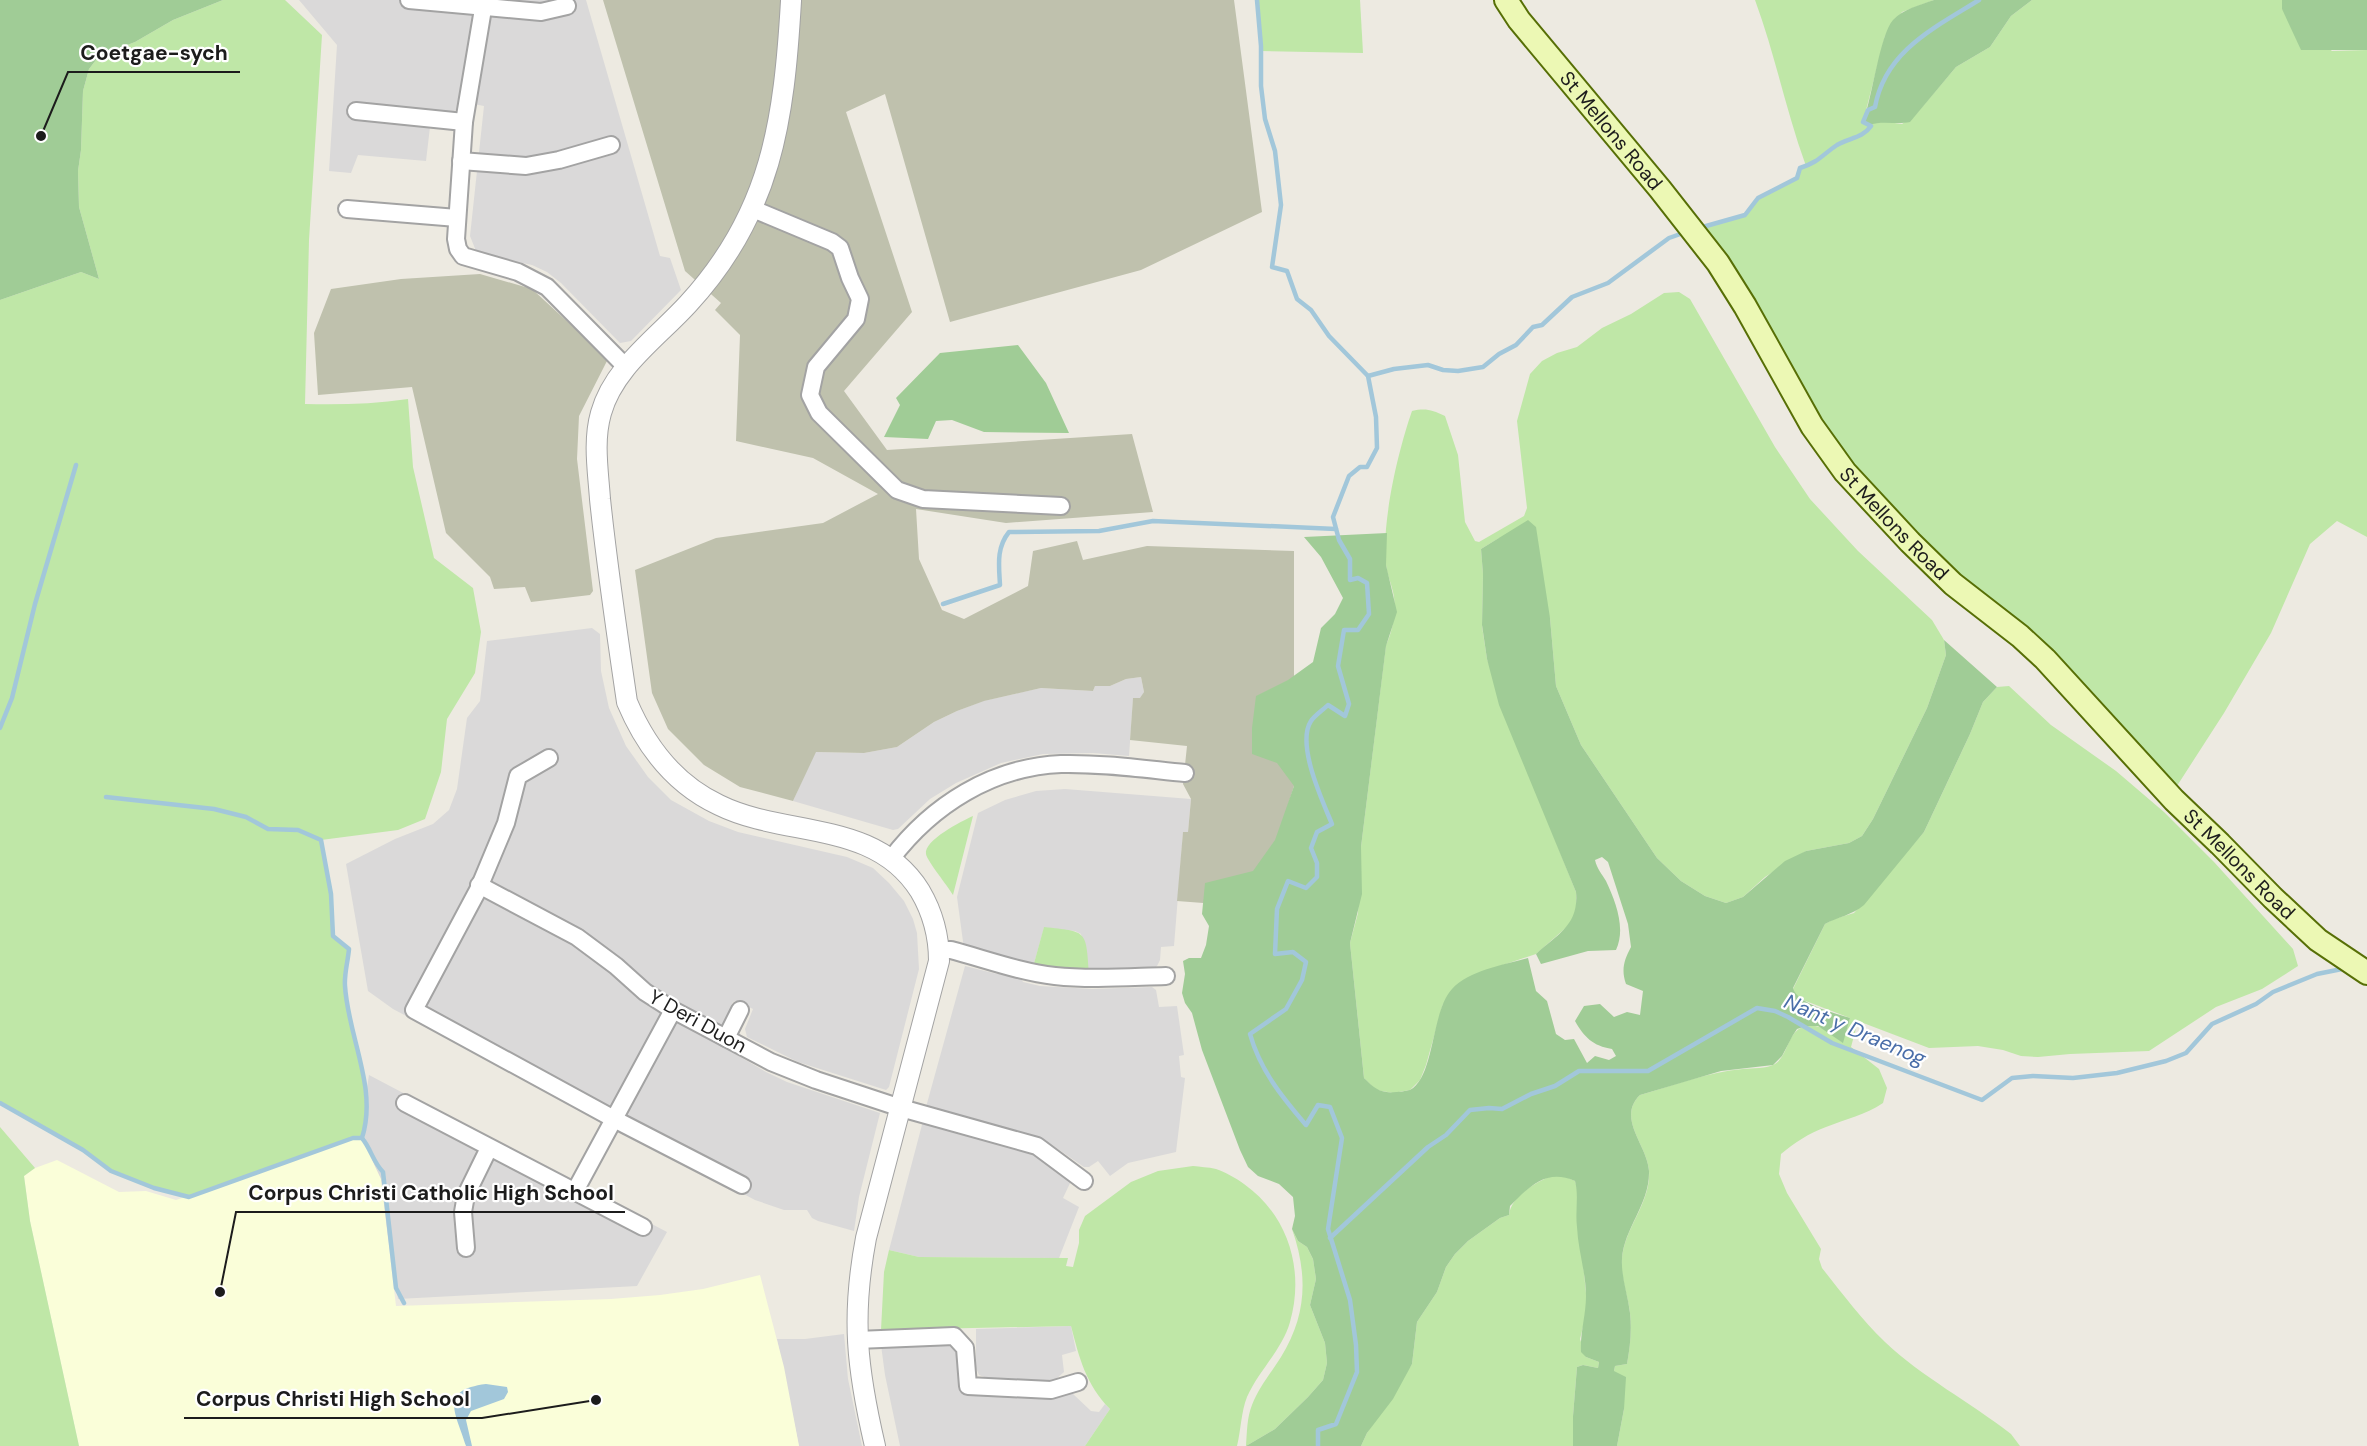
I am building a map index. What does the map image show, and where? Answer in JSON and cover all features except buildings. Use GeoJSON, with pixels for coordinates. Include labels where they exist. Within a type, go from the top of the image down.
{"type":"FeatureCollection","features":[{"type":"Feature","properties":{"kind":"main road","name":"St Mellons Road"},"geometry":{"type":"LineString","coordinates":[[1506,0],[1519,20],[1660,189],[1718,263],[1812,426],[1845,472],[1953,584],[2020,636],[2044,659],[2166,792],[2272,898],[2318,940],[2367,973]]}},
{"type":"Feature","properties":{"kind":"street"},"geometry":{"type":"LineString","coordinates":[[409,0],[458,3],[483,9],[541,12],[567,6]]}},
{"type":"Feature","properties":{"kind":"street"},"geometry":{"type":"LineString","coordinates":[[789,1],[786,80],[765,180],[753,209],[721,265],[689,303],[626,367],[606,399],[599,420],[596,444],[603,528],[626,692],[638,729],[654,753],[674,776],[695,792],[720,806],[863,843],[891,859],[916,886],[933,917],[939,950],[935,980],[864,1246],[858,1292],[857,1340],[860,1376],[875,1446]]}},
{"type":"Feature","properties":{"kind":"street"},"geometry":{"type":"LineString","coordinates":[[483,9],[465,122],[457,218],[458,249],[463,256],[518,272],[547,287],[626,367]]}},
{"type":"Feature","properties":{"kind":"street"},"geometry":{"type":"LineString","coordinates":[[356,111],[465,122]]}},
{"type":"Feature","properties":{"kind":"street"},"geometry":{"type":"LineString","coordinates":[[462,161],[526,166],[559,160],[611,145]]}},
{"type":"Feature","properties":{"kind":"street"},"geometry":{"type":"LineString","coordinates":[[347,209],[457,218]]}},
{"type":"Feature","properties":{"kind":"street"},"geometry":{"type":"LineString","coordinates":[[753,209],[832,242],[840,248],[860,299],[856,319],[816,367],[810,395],[819,413],[897,490],[923,499],[1061,506]]}},
{"type":"Feature","properties":{"kind":"street"},"geometry":{"type":"LineString","coordinates":[[549,758],[518,776],[506,823],[479,885],[414,1010],[614,1119],[742,1185]]}},
{"type":"Feature","properties":{"kind":"street"},"geometry":{"type":"LineString","coordinates":[[891,859],[921,825],[942,807],[973,788],[1001,775],[1023,769],[1060,764],[1185,773]]}},
{"type":"Feature","properties":{"kind":"street","name":"Y Deri Duon"},"geometry":{"type":"LineString","coordinates":[[479,885],[578,937],[645,992],[673,1010],[792,1071],[901,1108],[1037,1146],[1084,1181]]}},
{"type":"Feature","properties":{"kind":"street"},"geometry":{"type":"LineString","coordinates":[[939,950],[951,950],[1037,974],[1054,976],[1100,978],[1166,976]]}},
{"type":"Feature","properties":{"kind":"street"},"geometry":{"type":"LineString","coordinates":[[575,1191],[673,1010]]}},
{"type":"Feature","properties":{"kind":"street"},"geometry":{"type":"LineString","coordinates":[[726,1038],[740,1010]]}},
{"type":"Feature","properties":{"kind":"street"},"geometry":{"type":"LineString","coordinates":[[405,1103],[643,1227]]}},
{"type":"Feature","properties":{"kind":"street"},"geometry":{"type":"LineString","coordinates":[[466,1248],[463,1212],[466,1195],[489,1148]]}},
{"type":"Feature","properties":{"kind":"street"},"geometry":{"type":"LineString","coordinates":[[857,1340],[954,1336],[965,1348],[968,1386],[1051,1390],[1078,1382]]}},
{"type":"Feature","properties":{"kind":"shaded area"},"geometry":{"type":"Polygon","coordinates":[[[299,0],[586,0],[660,256],[670,258],[681,290],[631,341],[620,343],[561,283],[547,272],[532,265],[476,251],[470,236],[484,106],[458,101],[456,110],[453,112],[432,110],[426,161],[358,155],[351,173],[329,171],[337,45],[299,0]]]}},
{"type":"Feature","properties":{"kind":"shaded area"},"geometry":{"type":"Polygon","coordinates":[[[603,0],[1234,0],[1262,212],[1141,270],[950,322],[885,94],[846,112],[912,312],[844,391],[887,450],[1132,434],[1153,512],[1006,523],[916,509],[919,559],[942,610],[964,619],[1028,586],[1033,551],[1077,541],[1083,560],[1147,546],[1294,551],[1294,786],[1256,907],[1177,901],[1183,832],[1188,832],[1191,799],[1183,784],[1187,746],[1130,740],[1133,698],[1140,698],[1144,692],[1141,677],[1126,679],[1110,686],[1095,686],[1093,691],[1041,688],[984,701],[934,722],[897,747],[864,753],[816,752],[793,801],[740,787],[704,765],[668,729],[652,693],[635,570],[716,538],[823,523],[878,494],[813,458],[736,441],[740,335],[715,310],[721,303],[685,271],[603,0]]]}},
{"type":"Feature","properties":{"kind":"shaded area"},"geometry":{"type":"Polygon","coordinates":[[[480,274],[532,289],[608,359],[579,416],[577,459],[593,591],[590,595],[531,602],[525,587],[494,589],[490,577],[446,533],[412,387],[318,395],[314,333],[331,289],[401,279],[480,274]]]}},
{"type":"Feature","properties":{"kind":"shaded area"},"geometry":{"type":"Polygon","coordinates":[[[592,628],[600,634],[601,671],[609,708],[626,746],[648,777],[671,800],[709,821],[738,832],[847,857],[873,868],[904,901],[913,919],[917,933],[919,969],[889,1087],[886,1090],[798,1062],[747,1037],[745,1029],[753,1009],[737,1001],[733,1002],[715,1042],[787,1082],[880,1113],[859,1197],[854,1231],[818,1221],[812,1218],[807,1210],[784,1210],[755,1200],[393,1009],[368,991],[346,864],[395,839],[433,824],[449,810],[457,789],[467,718],[480,701],[487,641],[592,628]]]}},
{"type":"Feature","properties":{"kind":"shaded area"},"geometry":{"type":"Polygon","coordinates":[[[1141,677],[1144,692],[1141,698],[1133,699],[1129,756],[1093,753],[1043,754],[1001,763],[956,783],[930,799],[898,829],[893,830],[793,801],[815,752],[864,753],[897,747],[934,722],[983,701],[1041,688],[1093,691],[1095,686],[1110,686],[1126,679],[1141,677]]]}},
{"type":"Feature","properties":{"kind":"shaded area"},"geometry":{"type":"Polygon","coordinates":[[[1065,789],[1191,799],[1188,832],[1183,833],[1174,946],[1161,947],[1160,960],[1157,966],[1150,971],[1089,973],[1081,934],[1075,931],[1044,928],[1033,967],[964,949],[957,897],[978,813],[1005,800],[1036,791],[1065,789]]]}},
{"type":"Feature","properties":{"kind":"shaded area"},"geometry":{"type":"Polygon","coordinates":[[[965,966],[997,974],[1002,972],[1020,977],[1023,982],[1040,986],[1092,989],[1152,987],[1156,990],[1159,1007],[1177,1006],[1184,1055],[1179,1056],[1181,1077],[1185,1078],[1176,1152],[1128,1163],[1110,1176],[1098,1161],[1089,1167],[1084,1167],[1052,1145],[1028,1134],[926,1107],[965,966]]]}},
{"type":"Feature","properties":{"kind":"shaded area"},"geometry":{"type":"Polygon","coordinates":[[[369,1075],[667,1232],[637,1286],[398,1299],[378,1177],[361,1125],[369,1075]]]}},
{"type":"Feature","properties":{"kind":"shaded area"},"geometry":{"type":"Polygon","coordinates":[[[923,1121],[1036,1152],[1071,1181],[1063,1198],[1079,1207],[1059,1258],[919,1257],[889,1250],[923,1121]]]}},
{"type":"Feature","properties":{"kind":"shaded area"},"geometry":{"type":"Polygon","coordinates":[[[361,1137],[381,1179],[396,1306],[611,1299],[660,1295],[703,1289],[760,1275],[784,1367],[799,1446],[79,1446],[30,1221],[24,1176],[35,1168],[57,1160],[119,1192],[146,1191],[176,1200],[361,1137]]]}},
{"type":"Feature","properties":{"kind":"shaded area"},"geometry":{"type":"Polygon","coordinates":[[[1071,1326],[1076,1351],[1062,1355],[1064,1372],[1055,1380],[1049,1382],[990,1379],[979,1375],[976,1368],[976,1329],[1071,1326]]]}},
{"type":"Feature","properties":{"kind":"shaded area"},"geometry":{"type":"Polygon","coordinates":[[[844,1334],[848,1379],[862,1446],[799,1446],[777,1339],[805,1339],[844,1334]]]}},
{"type":"Feature","properties":{"kind":"shaded area"},"geometry":{"type":"Polygon","coordinates":[[[945,1341],[958,1346],[962,1391],[1072,1393],[1091,1411],[1099,1412],[1105,1404],[1110,1409],[1085,1446],[900,1446],[881,1345],[945,1341]]]}},
{"type":"Feature","properties":{"kind":"green space"},"geometry":{"type":"Polygon","coordinates":[[[0,0],[223,0],[173,20],[135,42],[99,56],[89,69],[83,91],[78,171],[79,207],[99,279],[81,272],[0,300],[0,0]]]}},
{"type":"Feature","properties":{"kind":"green space"},"geometry":{"type":"Polygon","coordinates":[[[223,0],[285,0],[322,35],[309,240],[305,404],[356,404],[408,399],[413,467],[434,558],[473,588],[481,632],[475,673],[447,719],[441,772],[425,819],[398,830],[321,840],[331,893],[333,936],[349,949],[345,986],[347,1005],[361,1062],[367,1100],[362,1138],[353,1138],[189,1197],[154,1188],[111,1171],[83,1150],[0,1103],[0,300],[81,272],[99,279],[79,207],[78,171],[83,91],[89,69],[99,56],[135,42],[173,20],[223,0]]]}},
{"type":"Feature","properties":{"kind":"green space"},"geometry":{"type":"Polygon","coordinates":[[[1257,0],[1360,0],[1363,53],[1261,51],[1257,0]]]}},
{"type":"Feature","properties":{"kind":"green space"},"geometry":{"type":"Polygon","coordinates":[[[1755,0],[1934,0],[1902,12],[1885,36],[1863,122],[1869,125],[1880,121],[1902,124],[1917,113],[1956,67],[1990,47],[2011,16],[2032,0],[2282,0],[2282,9],[2332,51],[2367,50],[2367,537],[2337,521],[2310,544],[2271,633],[2224,713],[2175,789],[2039,639],[1936,555],[1834,445],[1702,227],[1745,215],[1758,198],[1797,178],[1800,168],[1806,166],[1755,0]]]}},
{"type":"Feature","properties":{"kind":"green space"},"geometry":{"type":"Polygon","coordinates":[[[1934,0],[2032,0],[2011,16],[1990,47],[1956,67],[1910,122],[1869,125],[1863,122],[1888,27],[1902,13],[1934,0]]]}},
{"type":"Feature","properties":{"kind":"green space"},"geometry":{"type":"Polygon","coordinates":[[[2282,0],[2367,0],[2367,50],[2301,50],[2282,9],[2282,0]]]}},
{"type":"Feature","properties":{"kind":"green space"},"geometry":{"type":"Polygon","coordinates":[[[1679,292],[1690,299],[1775,447],[1810,499],[1858,551],[1932,620],[1944,640],[1946,655],[1927,708],[1873,819],[1862,836],[1849,843],[1806,851],[1765,877],[1743,897],[1726,903],[1705,896],[1681,881],[1657,858],[1581,745],[1556,686],[1550,618],[1499,538],[1481,549],[1482,626],[1487,659],[1576,892],[1576,914],[1569,925],[1536,954],[1491,969],[1443,1004],[1426,1065],[1420,1080],[1410,1090],[1393,1093],[1376,1090],[1364,1078],[1350,943],[1358,913],[1361,847],[1386,645],[1391,633],[1394,612],[1394,599],[1387,572],[1385,548],[1388,509],[1396,466],[1412,411],[1429,410],[1445,416],[1458,455],[1465,522],[1475,541],[1479,542],[1524,516],[1527,508],[1517,421],[1530,374],[1542,361],[1557,353],[1577,347],[1602,328],[1631,314],[1664,293],[1679,292]]]}},
{"type":"Feature","properties":{"kind":"green space"},"geometry":{"type":"Polygon","coordinates":[[[1018,345],[1046,383],[1069,433],[984,432],[952,420],[936,421],[928,439],[884,437],[900,405],[896,398],[940,353],[1018,345]]]}},
{"type":"Feature","properties":{"kind":"green space"},"geometry":{"type":"Polygon","coordinates":[[[1528,520],[1536,527],[1550,618],[1556,686],[1581,745],[1657,858],[1681,881],[1705,896],[1726,903],[1743,897],[1785,861],[1806,851],[1849,843],[1862,836],[1873,819],[1927,708],[1946,655],[1944,640],[1997,687],[1983,702],[1924,832],[1864,905],[1825,924],[1793,988],[1801,999],[1826,1011],[1850,1018],[1843,1043],[1818,1026],[1806,1026],[1797,1029],[1782,1056],[1773,1065],[1721,1071],[1640,1095],[1633,1104],[1632,1123],[1649,1171],[1645,1194],[1627,1237],[1622,1259],[1631,1333],[1627,1364],[1615,1366],[1614,1371],[1626,1377],[1624,1409],[1617,1446],[1573,1446],[1577,1367],[1583,1365],[1598,1368],[1599,1362],[1586,1357],[1581,1352],[1586,1296],[1578,1236],[1575,1181],[1555,1177],[1547,1178],[1531,1186],[1510,1206],[1509,1215],[1500,1218],[1468,1241],[1455,1254],[1446,1267],[1437,1292],[1417,1322],[1412,1364],[1393,1399],[1367,1433],[1361,1446],[1246,1446],[1275,1429],[1323,1380],[1327,1363],[1325,1343],[1310,1305],[1316,1279],[1313,1259],[1307,1247],[1298,1241],[1292,1229],[1295,1216],[1293,1197],[1279,1184],[1258,1176],[1248,1167],[1240,1150],[1202,1050],[1192,1013],[1185,1003],[1182,993],[1185,974],[1183,961],[1189,958],[1201,958],[1206,945],[1209,926],[1202,914],[1205,883],[1253,871],[1275,840],[1294,786],[1277,763],[1252,754],[1252,728],[1256,696],[1288,680],[1313,662],[1321,628],[1335,614],[1343,598],[1321,557],[1304,537],[1387,533],[1386,565],[1397,612],[1386,646],[1361,847],[1362,894],[1350,943],[1364,1078],[1382,1091],[1410,1090],[1418,1083],[1424,1072],[1440,1012],[1452,989],[1468,977],[1528,958],[1536,991],[1547,1001],[1556,1034],[1565,1040],[1574,1039],[1587,1063],[1595,1056],[1609,1060],[1616,1056],[1612,1049],[1599,1046],[1578,1027],[1575,1021],[1584,1006],[1600,1004],[1614,1017],[1627,1012],[1640,1015],[1643,991],[1626,984],[1624,974],[1625,961],[1631,947],[1628,924],[1608,862],[1602,857],[1595,860],[1613,898],[1620,924],[1616,950],[1588,951],[1541,964],[1536,954],[1570,921],[1574,913],[1576,892],[1499,705],[1487,659],[1482,625],[1481,549],[1528,520]]]}},
{"type":"Feature","properties":{"kind":"green space"},"geometry":{"type":"Polygon","coordinates":[[[2009,686],[2051,725],[2116,771],[2164,812],[2214,862],[2293,949],[2298,966],[2262,989],[2216,1007],[2149,1051],[2038,1057],[2021,1056],[1978,1046],[1929,1048],[1858,1021],[1851,1047],[1879,1069],[1887,1088],[1883,1103],[1862,1114],[1820,1129],[1796,1142],[1781,1154],[1779,1174],[1787,1193],[1821,1249],[1819,1259],[1822,1268],[1852,1306],[1899,1355],[2011,1434],[2020,1446],[1617,1446],[1624,1409],[1614,1371],[1615,1366],[1627,1364],[1631,1332],[1622,1259],[1627,1237],[1646,1194],[1649,1171],[1632,1123],[1633,1104],[1640,1095],[1691,1079],[1717,1073],[1772,1066],[1780,1060],[1795,1032],[1806,1026],[1821,1028],[1842,1042],[1850,1018],[1803,1000],[1795,994],[1793,989],[1825,924],[1854,913],[1924,832],[1983,702],[1997,687],[2009,686]]]}},
{"type":"Feature","properties":{"kind":"green space"},"geometry":{"type":"Polygon","coordinates":[[[973,816],[953,895],[927,857],[927,849],[937,837],[973,816]]]}},
{"type":"Feature","properties":{"kind":"green space"},"geometry":{"type":"Polygon","coordinates":[[[1044,927],[1069,930],[1082,935],[1087,948],[1089,973],[1033,967],[1044,927]]]}},
{"type":"Feature","properties":{"kind":"green space"},"geometry":{"type":"Polygon","coordinates":[[[0,1127],[35,1168],[24,1176],[30,1221],[79,1446],[0,1446],[0,1127]]]}},
{"type":"Feature","properties":{"kind":"green space"},"geometry":{"type":"Polygon","coordinates":[[[1193,1166],[1213,1168],[1223,1172],[1241,1182],[1259,1197],[1272,1211],[1282,1228],[1294,1264],[1294,1302],[1290,1322],[1282,1342],[1247,1397],[1237,1446],[1085,1446],[1110,1409],[1089,1380],[1071,1326],[881,1330],[884,1272],[889,1250],[919,1257],[1068,1258],[1066,1266],[1073,1267],[1079,1243],[1079,1230],[1085,1216],[1131,1182],[1158,1171],[1193,1166]]]}},
{"type":"Feature","properties":{"kind":"green space"},"geometry":{"type":"Polygon","coordinates":[[[1551,1176],[1564,1176],[1575,1181],[1578,1192],[1586,1293],[1586,1315],[1580,1339],[1586,1357],[1599,1362],[1598,1368],[1583,1365],[1577,1367],[1573,1446],[1361,1446],[1412,1364],[1417,1322],[1437,1292],[1446,1267],[1455,1254],[1468,1241],[1500,1218],[1509,1215],[1514,1202],[1525,1191],[1551,1176]]]}},
{"type":"Feature","properties":{"kind":"green space"},"geometry":{"type":"Polygon","coordinates":[[[1292,1229],[1298,1241],[1307,1247],[1313,1259],[1316,1279],[1310,1305],[1325,1343],[1327,1363],[1323,1380],[1308,1397],[1275,1429],[1246,1446],[1252,1405],[1290,1341],[1300,1310],[1301,1262],[1292,1229]]]}},
{"type":"Feature","properties":{"kind":"water"},"geometry":{"type":"Polygon","coordinates":[[[486,1384],[507,1387],[508,1392],[504,1399],[471,1411],[466,1420],[472,1446],[466,1446],[455,1413],[456,1398],[461,1392],[471,1387],[486,1384]]]}},
{"type":"Feature","properties":{"kind":"waterway"},"geometry":{"type":"LineString","coordinates":[[1257,0],[1261,46],[1261,86],[1265,119],[1275,151],[1281,205],[1272,267],[1287,271],[1297,299],[1311,310],[1329,336],[1368,376]]}},
{"type":"Feature","properties":{"kind":"waterway"},"geometry":{"type":"LineString","coordinates":[[1699,228],[1745,215],[1758,198],[1797,178],[1800,168],[1816,161],[1837,145],[1868,130],[1871,126],[1863,122],[1868,110],[1875,107],[1880,87],[1900,56],[1929,31],[1979,0]]}},
{"type":"Feature","properties":{"kind":"waterway"},"geometry":{"type":"LineString","coordinates":[[1318,1446],[1318,1430],[1336,1424],[1357,1372],[1350,1300],[1328,1229],[1342,1138],[1330,1107],[1318,1105],[1306,1125],[1280,1093],[1266,1071],[1250,1034],[1286,1009],[1302,980],[1306,962],[1293,952],[1275,954],[1277,909],[1288,881],[1306,888],[1317,877],[1317,863],[1311,848],[1317,832],[1332,824],[1312,772],[1308,757],[1307,731],[1311,721],[1328,705],[1345,716],[1349,704],[1338,666],[1344,630],[1358,630],[1369,614],[1367,583],[1358,578],[1350,580],[1350,559],[1339,540],[1333,517],[1349,476],[1360,467],[1367,467],[1377,448],[1376,417],[1368,376],[1394,369],[1428,365],[1443,370],[1458,371],[1483,367],[1499,354],[1516,345],[1533,327],[1542,325],[1572,297],[1608,283],[1669,238],[1686,232]]}},
{"type":"Feature","properties":{"kind":"waterway"},"geometry":{"type":"LineString","coordinates":[[0,728],[12,698],[35,604],[76,465]]}},
{"type":"Feature","properties":{"kind":"waterway"},"geometry":{"type":"LineString","coordinates":[[943,604],[1000,585],[1000,551],[1009,532],[1099,531],[1153,521],[1336,529]]}},
{"type":"Feature","properties":{"kind":"waterway"},"geometry":{"type":"LineString","coordinates":[[106,797],[214,809],[246,817],[268,829],[298,830],[321,840],[331,894],[333,936],[349,949],[345,986],[347,1005],[361,1062],[367,1100],[362,1138]]}},
{"type":"Feature","properties":{"kind":"waterway","name":"Nant y Draenog"},"geometry":{"type":"LineString","coordinates":[[1330,1238],[1428,1147],[1446,1135],[1470,1110],[1502,1109],[1531,1094],[1555,1086],[1579,1071],[1648,1071],[1757,1008],[1775,1011],[1832,1043],[1982,1100],[2012,1078],[2033,1076],[2073,1078],[2117,1073],[2166,1061],[2186,1053],[2212,1024],[2256,1004],[2273,992],[2317,974],[2347,968]]}},
{"type":"Feature","properties":{"kind":"waterway"},"geometry":{"type":"LineString","coordinates":[[0,1103],[83,1150],[111,1171],[154,1188],[189,1197],[353,1138],[362,1138],[383,1172],[396,1288],[404,1303]]}},
{"type":"Feature","properties":{"kind":"place","name":"Coetgae-sych"},"geometry":{"type":"Point","coordinates":[41,136]}},
{"type":"Feature","properties":{"kind":"place","name":"Corpus Christi Catholic High School"},"geometry":{"type":"Point","coordinates":[220,1292]}},
{"type":"Feature","properties":{"kind":"place","name":"Corpus Christi High School"},"geometry":{"type":"Point","coordinates":[596,1400]}}]}
